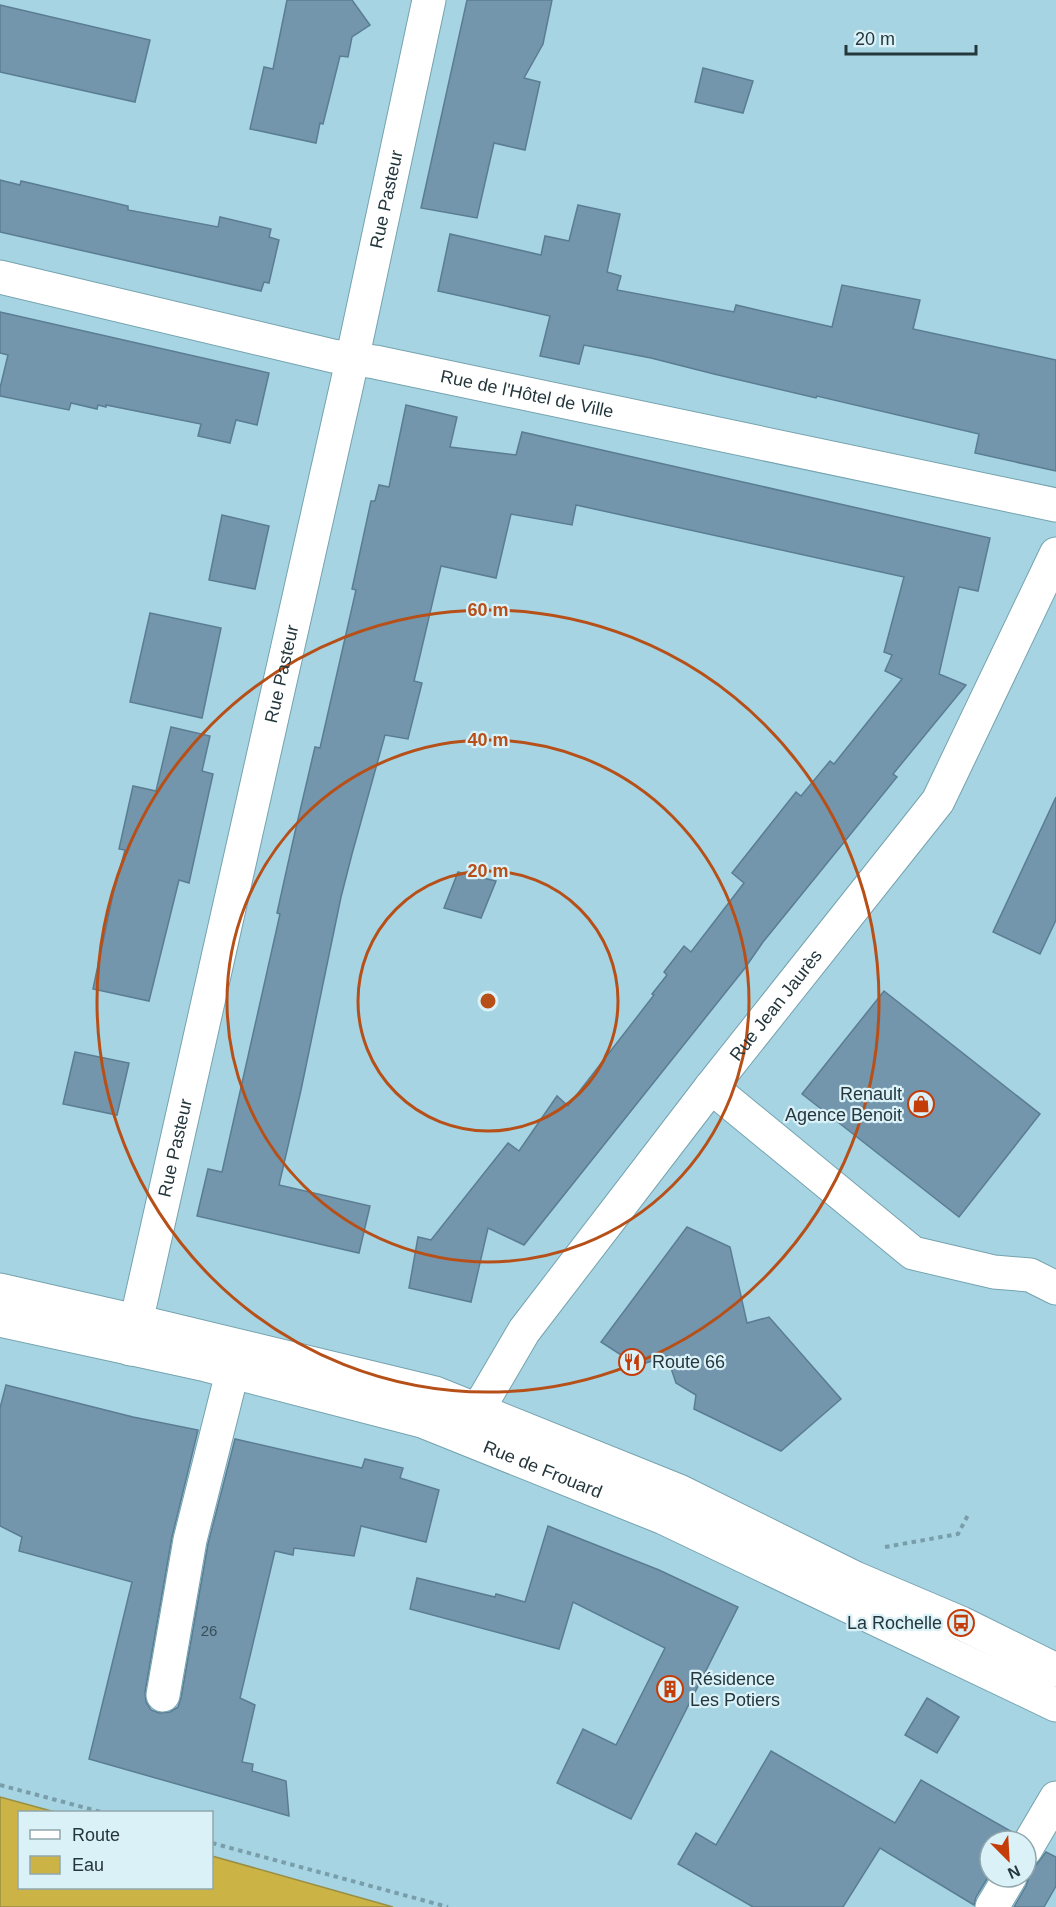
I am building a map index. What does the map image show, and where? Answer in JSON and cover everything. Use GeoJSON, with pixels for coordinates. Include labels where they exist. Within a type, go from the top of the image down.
{"type":"FeatureCollection","features":[{"type":"Feature","properties":{"kind":"street","name":"Rue Pasteur"},"geometry":{"type":"LineString","coordinates":[[133,1335],[352,358],[429,0]]}},
{"type":"Feature","properties":{"kind":"street","name":"Rue de l'Hôtel de Ville"},"geometry":{"type":"LineString","coordinates":[[0,277],[333,356],[352,358],[1056,505]]}},
{"type":"Feature","properties":{"kind":"street","name":"Rue Jean Jaurès"},"geometry":{"type":"LineString","coordinates":[[471,1424],[524,1331],[711,1087],[938,801],[1056,554]]}},
{"type":"Feature","properties":{"kind":"street"},"geometry":{"type":"LineString","coordinates":[[711,1087],[913,1253],[994,1272],[1030,1275],[1056,1288]]}},
{"type":"Feature","properties":{"kind":"street","name":"Rue de Frouard"},"geometry":{"type":"LineString","coordinates":[[0,1290],[133,1335],[232,1372],[422,1421],[471,1424],[679,1491],[855,1578],[961,1623],[1056,1670]]}},
{"type":"Feature","properties":{"kind":"street","name":"Rue de Frouard"},"geometry":{"type":"LineString","coordinates":[[0,1320],[211,1341],[435,1393],[471,1424],[1056,1705]]}},
{"type":"Feature","properties":{"kind":"street"},"geometry":{"type":"LineString","coordinates":[[163,1695],[190,1540],[232,1372]]}},
{"type":"Feature","properties":{"kind":"street"},"geometry":{"type":"LineString","coordinates":[[1038,1829],[1056,1798]]}},
{"type":"Feature","properties":{"kind":"street"},"geometry":{"type":"LineString","coordinates":[[992,1907],[1003,1889]]}},
{"type":"Feature","properties":{"kind":"path"},"geometry":{"type":"LineString","coordinates":[[0,1785],[97,1811]]}},
{"type":"Feature","properties":{"kind":"path"},"geometry":{"type":"LineString","coordinates":[[213,1842],[448,1907]]}},
{"type":"Feature","properties":{"kind":"water"},"geometry":{"type":"Polygon","coordinates":[[[0,1797],[51,1811],[18,1811],[18,1889],[213,1889],[213,1856],[393,1907],[0,1907],[0,1797]]]}},
{"type":"Feature","properties":{"kind":"building"},"geometry":{"type":"Polygon","coordinates":[[[287,0],[352,0],[370,25],[352,37],[348,57],[340,56],[316,143],[250,129],[264,67],[273,69],[287,0]]]}},
{"type":"Feature","properties":{"kind":"building"},"geometry":{"type":"Polygon","coordinates":[[[467,0],[552,0],[543,44],[524,78],[540,82],[525,150],[494,143],[477,218],[421,208],[467,0]]]}},
{"type":"Feature","properties":{"kind":"building"},"geometry":{"type":"Polygon","coordinates":[[[0,5],[150,40],[135,102],[0,72],[0,5]]]}},
{"type":"Feature","properties":{"kind":"building"},"geometry":{"type":"Polygon","coordinates":[[[703,68],[753,81],[743,113],[695,102],[703,68]]]}},
{"type":"Feature","properties":{"kind":"building"},"geometry":{"type":"Polygon","coordinates":[[[0,180],[20,185],[21,181],[128,206],[128,210],[218,227],[220,217],[271,229],[269,237],[279,240],[269,283],[264,282],[261,291],[0,232],[0,180]]]}},
{"type":"Feature","properties":{"kind":"building"},"geometry":{"type":"Polygon","coordinates":[[[578,205],[620,214],[607,272],[621,276],[617,290],[734,312],[736,305],[832,327],[842,285],[920,300],[913,329],[1056,360],[1056,471],[975,453],[979,434],[651,358],[584,345],[579,364],[540,356],[550,316],[438,291],[450,234],[541,255],[545,236],[569,241],[578,205]]]}},
{"type":"Feature","properties":{"kind":"building"},"geometry":{"type":"Polygon","coordinates":[[[0,312],[269,373],[257,425],[236,420],[230,443],[198,436],[201,424],[106,405],[106,407],[98,405],[97,409],[71,403],[69,410],[0,396],[8,355],[0,353],[0,312]]]}},
{"type":"Feature","properties":{"kind":"building"},"geometry":{"type":"Polygon","coordinates":[[[406,405],[457,417],[450,447],[516,455],[522,432],[990,538],[978,591],[959,587],[939,674],[966,685],[893,774],[897,777],[763,942],[745,968],[524,1245],[488,1228],[471,1302],[409,1288],[418,1237],[431,1240],[508,1143],[519,1151],[557,1096],[568,1106],[654,995],[652,994],[667,975],[664,972],[684,946],[691,952],[744,883],[732,873],[796,792],[801,796],[830,761],[834,764],[902,679],[885,671],[892,655],[884,652],[904,577],[576,505],[572,525],[511,514],[496,578],[441,566],[414,681],[422,683],[408,739],[385,735],[352,854],[279,1185],[370,1206],[359,1253],[197,1216],[208,1169],[222,1172],[280,914],[277,913],[295,832],[315,747],[320,748],[356,590],[352,589],[371,501],[375,501],[379,485],[389,487],[406,405]]]}},
{"type":"Feature","properties":{"kind":"building"},"geometry":{"type":"Polygon","coordinates":[[[222,515],[269,526],[255,589],[209,580],[222,515]]]}},
{"type":"Feature","properties":{"kind":"building"},"geometry":{"type":"Polygon","coordinates":[[[150,613],[221,628],[202,718],[130,702],[150,613]]]}},
{"type":"Feature","properties":{"kind":"building"},"geometry":{"type":"Polygon","coordinates":[[[171,727],[210,736],[202,771],[213,774],[189,883],[179,880],[149,1001],[93,989],[113,894],[125,850],[119,849],[133,786],[156,791],[171,727]]]}},
{"type":"Feature","properties":{"kind":"building"},"geometry":{"type":"Polygon","coordinates":[[[1056,797],[1056,920],[1040,954],[993,932],[1056,797]]]}},
{"type":"Feature","properties":{"kind":"building"},"geometry":{"type":"Polygon","coordinates":[[[458,872],[496,881],[481,918],[444,908],[458,872]]]}},
{"type":"Feature","properties":{"kind":"building","name":"Renault Agence Benoit"},"geometry":{"type":"Polygon","coordinates":[[[884,991],[1040,1114],[959,1217],[802,1094],[884,991]]]}},
{"type":"Feature","properties":{"kind":"building"},"geometry":{"type":"Polygon","coordinates":[[[75,1052],[129,1063],[117,1115],[63,1104],[75,1052]]]}},
{"type":"Feature","properties":{"kind":"building"},"geometry":{"type":"Polygon","coordinates":[[[687,1227],[730,1247],[747,1323],[769,1317],[841,1399],[781,1451],[694,1409],[696,1395],[676,1383],[667,1356],[640,1365],[601,1342],[687,1227]]]}},
{"type":"Feature","properties":{"kind":"building"},"geometry":{"type":"Polygon","coordinates":[[[6,1385],[133,1417],[198,1430],[172,1537],[145,1692],[146,1702],[151,1710],[159,1713],[170,1712],[178,1707],[181,1698],[208,1544],[235,1439],[362,1468],[365,1459],[403,1468],[400,1478],[439,1490],[426,1542],[361,1526],[354,1556],[294,1548],[293,1555],[275,1551],[240,1698],[255,1705],[242,1762],[253,1764],[252,1771],[286,1781],[289,1816],[89,1759],[132,1582],[19,1551],[22,1537],[0,1526],[0,1408],[6,1385]]]}},
{"type":"Feature","properties":{"kind":"building","name":"Résidence Les Potiers"},"geometry":{"type":"Polygon","coordinates":[[[548,1526],[659,1570],[738,1607],[631,1819],[557,1783],[583,1729],[616,1745],[665,1648],[573,1602],[559,1649],[410,1609],[417,1578],[525,1602],[548,1526]]]}},
{"type":"Feature","properties":{"kind":"building"},"geometry":{"type":"Polygon","coordinates":[[[927,1698],[959,1717],[937,1753],[905,1735],[927,1698]]]}},
{"type":"Feature","properties":{"kind":"building"},"geometry":{"type":"Polygon","coordinates":[[[771,1751],[895,1823],[921,1780],[1007,1829],[978,1829],[978,1889],[981,1889],[974,1905],[880,1848],[843,1907],[753,1907],[678,1864],[696,1833],[716,1845],[771,1751]]]}},
{"type":"Feature","properties":{"kind":"building"},"geometry":{"type":"Polygon","coordinates":[[[1046,1852],[1056,1857],[1056,1886],[1044,1907],[1014,1907],[1024,1889],[1038,1889],[1038,1862],[1046,1852]]]}},
{"type":"Feature","properties":{"kind":"place","name":"Renault Agence Benoit"},"geometry":{"type":"Point","coordinates":[921,1104]}},
{"type":"Feature","properties":{"kind":"place","name":"Route 66"},"geometry":{"type":"Point","coordinates":[632,1362]}},
{"type":"Feature","properties":{"kind":"place","name":"La Rochelle"},"geometry":{"type":"Point","coordinates":[961,1623]}},
{"type":"Feature","properties":{"kind":"place","name":"Résidence Les Potiers"},"geometry":{"type":"Point","coordinates":[670,1689]}}]}
